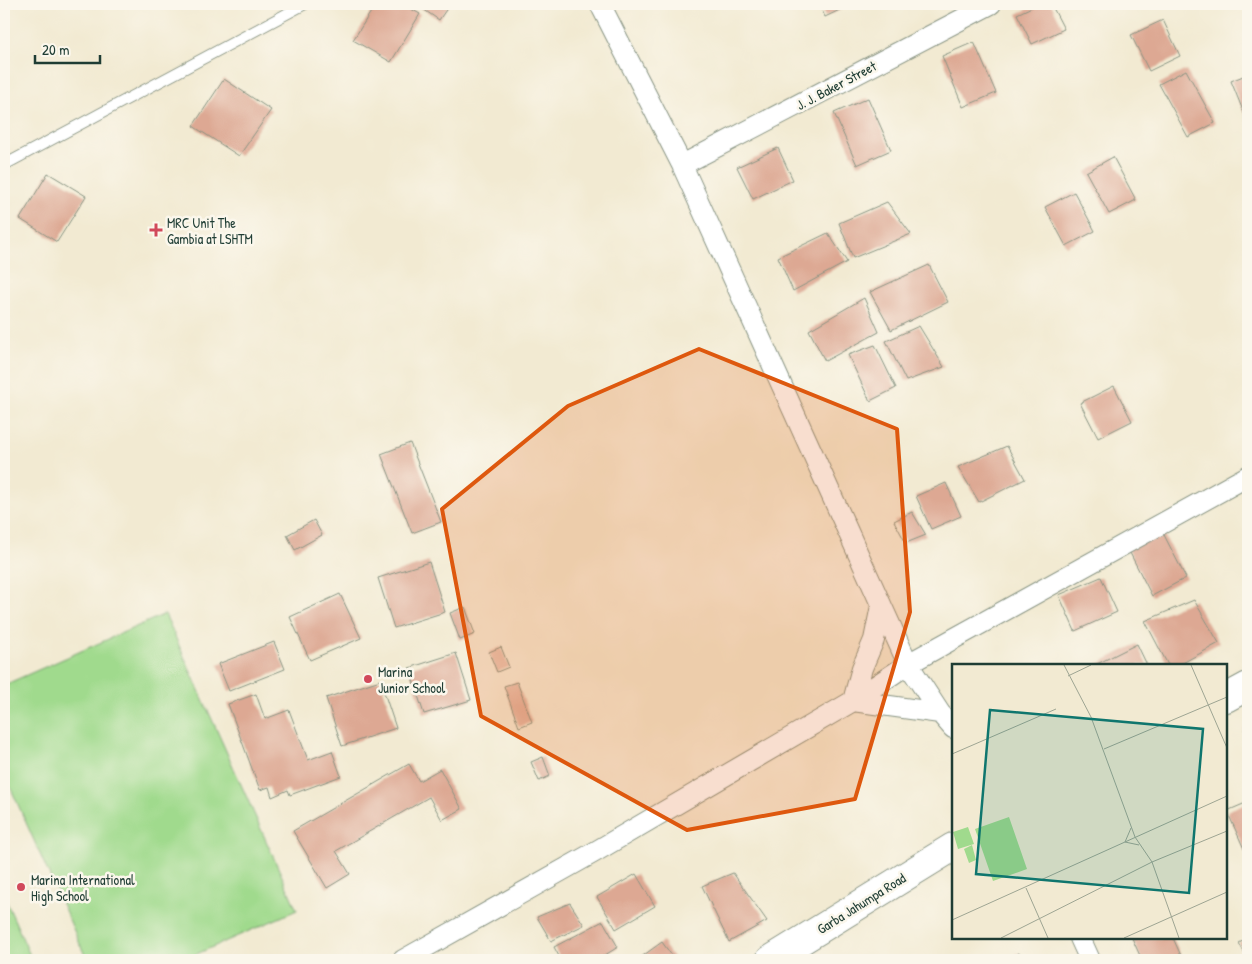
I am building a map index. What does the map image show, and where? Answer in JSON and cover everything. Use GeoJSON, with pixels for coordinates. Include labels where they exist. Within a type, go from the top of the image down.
{"type":"FeatureCollection","features":[{"type":"Feature","properties":{"kind":"street"},"geometry":{"type":"LineString","coordinates":[[600,4],[682,166],[908,664],[940,713],[952,727]]}},
{"type":"Feature","properties":{"kind":"street","name":"J. J. Baker Street"},"geometry":{"type":"LineString","coordinates":[[682,166],[991,4]]}},
{"type":"Feature","properties":{"kind":"street"},"geometry":{"type":"LineString","coordinates":[[403,960],[593,853],[853,701],[908,664],[1248,476]]}},
{"type":"Feature","properties":{"kind":"street"},"geometry":{"type":"LineString","coordinates":[[853,701],[862,668],[874,640],[882,606]]}},
{"type":"Feature","properties":{"kind":"street"},"geometry":{"type":"LineString","coordinates":[[1227,697],[1248,686]]}},
{"type":"Feature","properties":{"kind":"street"},"geometry":{"type":"LineString","coordinates":[[853,701],[940,713]]}},
{"type":"Feature","properties":{"kind":"street","name":"Garba Jahumpa Road"},"geometry":{"type":"LineString","coordinates":[[770,960],[952,848]]}},
{"type":"Feature","properties":{"kind":"street"},"geometry":{"type":"LineString","coordinates":[[1080,939],[1090,960]]}},
{"type":"Feature","properties":{"kind":"lane"},"geometry":{"type":"LineString","coordinates":[[4,164],[305,4]]}},
{"type":"Feature","properties":{"kind":"highlighted area"},"geometry":{"type":"Polygon","coordinates":[[[699,349],[897,429],[910,612],[855,799],[687,830],[481,716],[442,509],[568,406],[699,349]]]}},
{"type":"Feature","properties":{"kind":"green space"},"geometry":{"type":"Polygon","coordinates":[[[165,614],[297,910],[183,960],[87,960],[4,773],[4,685],[165,614]]]}},
{"type":"Feature","properties":{"kind":"green space"},"geometry":{"type":"Polygon","coordinates":[[[4,896],[32,960],[4,960],[4,896]]]}},
{"type":"Feature","properties":{"kind":"building"},"geometry":{"type":"Polygon","coordinates":[[[376,4],[402,4],[420,14],[391,62],[353,40],[376,4]]]}},
{"type":"Feature","properties":{"kind":"building"},"geometry":{"type":"Polygon","coordinates":[[[417,4],[450,4],[439,20],[417,4]]]}},
{"type":"Feature","properties":{"kind":"building"},"geometry":{"type":"Polygon","coordinates":[[[819,4],[852,4],[825,17],[819,4]]]}},
{"type":"Feature","properties":{"kind":"building"},"geometry":{"type":"Polygon","coordinates":[[[1038,4],[1051,4],[1064,29],[1032,44],[1017,14],[1038,4]]]}},
{"type":"Feature","properties":{"kind":"building"},"geometry":{"type":"Polygon","coordinates":[[[1163,20],[1180,56],[1149,71],[1131,35],[1163,20]]]}},
{"type":"Feature","properties":{"kind":"building"},"geometry":{"type":"Polygon","coordinates":[[[974,42],[996,93],[963,107],[942,56],[974,42]]]}},
{"type":"Feature","properties":{"kind":"building"},"geometry":{"type":"Polygon","coordinates":[[[1186,70],[1215,123],[1188,137],[1159,84],[1186,70]]]}},
{"type":"Feature","properties":{"kind":"building"},"geometry":{"type":"Polygon","coordinates":[[[1248,74],[1248,123],[1231,81],[1248,74]]]}},
{"type":"Feature","properties":{"kind":"building"},"geometry":{"type":"Polygon","coordinates":[[[224,79],[271,110],[239,156],[193,126],[224,79]]]}},
{"type":"Feature","properties":{"kind":"building"},"geometry":{"type":"Polygon","coordinates":[[[868,98],[891,150],[857,165],[834,113],[868,98]]]}},
{"type":"Feature","properties":{"kind":"building"},"geometry":{"type":"Polygon","coordinates":[[[778,148],[793,180],[753,199],[737,167],[778,148]]]}},
{"type":"Feature","properties":{"kind":"building"},"geometry":{"type":"Polygon","coordinates":[[[1113,157],[1136,200],[1109,214],[1086,172],[1113,157]]]}},
{"type":"Feature","properties":{"kind":"building"},"geometry":{"type":"Polygon","coordinates":[[[48,173],[86,196],[57,242],[20,219],[48,173]]]}},
{"type":"Feature","properties":{"kind":"building"},"geometry":{"type":"Polygon","coordinates":[[[1074,192],[1095,231],[1066,246],[1045,207],[1074,192]]]}},
{"type":"Feature","properties":{"kind":"building"},"geometry":{"type":"Polygon","coordinates":[[[887,202],[911,234],[853,258],[839,223],[887,202]]]}},
{"type":"Feature","properties":{"kind":"building"},"geometry":{"type":"Polygon","coordinates":[[[828,233],[847,262],[793,291],[778,257],[828,233]]]}},
{"type":"Feature","properties":{"kind":"building"},"geometry":{"type":"Polygon","coordinates":[[[929,265],[948,302],[891,330],[870,292],[929,265]]]}},
{"type":"Feature","properties":{"kind":"building"},"geometry":{"type":"Polygon","coordinates":[[[864,298],[879,332],[825,361],[809,330],[864,298]]]}},
{"type":"Feature","properties":{"kind":"building"},"geometry":{"type":"Polygon","coordinates":[[[919,326],[944,367],[906,381],[886,341],[919,326]]]}},
{"type":"Feature","properties":{"kind":"building"},"geometry":{"type":"Polygon","coordinates":[[[875,345],[896,388],[870,401],[848,355],[875,345]]]}},
{"type":"Feature","properties":{"kind":"building"},"geometry":{"type":"Polygon","coordinates":[[[1114,386],[1132,421],[1098,438],[1080,403],[1114,386]]]}},
{"type":"Feature","properties":{"kind":"building"},"geometry":{"type":"Polygon","coordinates":[[[410,443],[441,522],[412,533],[381,454],[410,443]]]}},
{"type":"Feature","properties":{"kind":"building"},"geometry":{"type":"Polygon","coordinates":[[[1007,446],[1025,479],[979,502],[958,467],[1007,446]]]}},
{"type":"Feature","properties":{"kind":"building"},"geometry":{"type":"Polygon","coordinates":[[[946,483],[961,516],[931,529],[916,496],[946,483]]]}},
{"type":"Feature","properties":{"kind":"building"},"geometry":{"type":"Polygon","coordinates":[[[912,512],[926,535],[906,543],[894,521],[912,512]]]}},
{"type":"Feature","properties":{"kind":"building"},"geometry":{"type":"Polygon","coordinates":[[[314,520],[322,535],[295,550],[287,535],[314,520]]]}},
{"type":"Feature","properties":{"kind":"building"},"geometry":{"type":"Polygon","coordinates":[[[1161,529],[1186,578],[1152,596],[1127,547],[1161,529]]]}},
{"type":"Feature","properties":{"kind":"building"},"geometry":{"type":"Polygon","coordinates":[[[429,562],[445,612],[394,628],[378,578],[429,562]]]}},
{"type":"Feature","properties":{"kind":"building"},"geometry":{"type":"Polygon","coordinates":[[[1101,577],[1117,612],[1075,631],[1059,595],[1101,577]]]}},
{"type":"Feature","properties":{"kind":"building"},"geometry":{"type":"Polygon","coordinates":[[[340,594],[361,638],[310,660],[290,617],[340,594]]]}},
{"type":"Feature","properties":{"kind":"building"},"geometry":{"type":"Polygon","coordinates":[[[1194,600],[1219,643],[1181,664],[1167,664],[1145,621],[1194,600]]]}},
{"type":"Feature","properties":{"kind":"building"},"geometry":{"type":"Polygon","coordinates":[[[465,607],[475,634],[460,640],[450,613],[465,607]]]}},
{"type":"Feature","properties":{"kind":"building"},"geometry":{"type":"Polygon","coordinates":[[[274,642],[285,669],[229,691],[218,664],[274,642]]]}},
{"type":"Feature","properties":{"kind":"building"},"geometry":{"type":"Polygon","coordinates":[[[1137,644],[1147,664],[1097,664],[1137,644]]]}},
{"type":"Feature","properties":{"kind":"building"},"geometry":{"type":"Polygon","coordinates":[[[501,647],[509,667],[497,672],[489,652],[501,647]]]}},
{"type":"Feature","properties":{"kind":"building"},"geometry":{"type":"Polygon","coordinates":[[[456,653],[471,700],[424,714],[409,668],[456,653]]]}},
{"type":"Feature","properties":{"kind":"building"},"geometry":{"type":"Polygon","coordinates":[[[380,680],[396,728],[342,746],[326,698],[380,680]]]}},
{"type":"Feature","properties":{"kind":"building"},"geometry":{"type":"Polygon","coordinates":[[[517,682],[532,722],[519,727],[504,686],[517,682]]]}},
{"type":"Feature","properties":{"kind":"building"},"geometry":{"type":"Polygon","coordinates":[[[256,694],[265,719],[289,710],[308,760],[332,751],[341,776],[290,795],[288,790],[272,797],[269,787],[260,790],[228,704],[256,694]]]}},
{"type":"Feature","properties":{"kind":"building"},"geometry":{"type":"Polygon","coordinates":[[[1248,727],[1248,738],[1244,729],[1248,727]]]}},
{"type":"Feature","properties":{"kind":"building"},"geometry":{"type":"Polygon","coordinates":[[[543,757],[550,776],[539,781],[531,762],[543,757]]]}},
{"type":"Feature","properties":{"kind":"building"},"geometry":{"type":"Polygon","coordinates":[[[409,764],[419,781],[440,769],[462,809],[442,820],[429,797],[336,851],[350,874],[327,888],[293,831],[409,764]]]}},
{"type":"Feature","properties":{"kind":"building"},"geometry":{"type":"Polygon","coordinates":[[[1248,802],[1248,850],[1245,851],[1227,811],[1248,802]]]}},
{"type":"Feature","properties":{"kind":"building"},"geometry":{"type":"Polygon","coordinates":[[[733,873],[767,921],[729,942],[702,886],[733,873]]]}},
{"type":"Feature","properties":{"kind":"building"},"geometry":{"type":"Polygon","coordinates":[[[636,874],[655,906],[616,929],[597,897],[636,874]]]}},
{"type":"Feature","properties":{"kind":"building"},"geometry":{"type":"Polygon","coordinates":[[[570,903],[584,925],[551,941],[537,917],[570,903]]]}},
{"type":"Feature","properties":{"kind":"building"},"geometry":{"type":"Polygon","coordinates":[[[603,921],[618,947],[597,960],[561,960],[554,947],[603,921]]]}},
{"type":"Feature","properties":{"kind":"building"},"geometry":{"type":"Polygon","coordinates":[[[1248,938],[1248,960],[1239,943],[1248,938]]]}},
{"type":"Feature","properties":{"kind":"building"},"geometry":{"type":"Polygon","coordinates":[[[1132,939],[1173,939],[1183,960],[1142,960],[1132,939]]]}},
{"type":"Feature","properties":{"kind":"building"},"geometry":{"type":"Polygon","coordinates":[[[662,942],[675,960],[637,960],[662,942]]]}},
{"type":"Feature","properties":{"kind":"building"},"geometry":{"type":"Polygon","coordinates":[[[1019,953],[1023,960],[1005,960],[1019,953]]]}},
{"type":"Feature","properties":{"kind":"place","name":"MRC Unit The Gambia at LSHTM"},"geometry":{"type":"Point","coordinates":[156,230]}},
{"type":"Feature","properties":{"kind":"place","name":"Marina Junior School"},"geometry":{"type":"Point","coordinates":[368,679]}},
{"type":"Feature","properties":{"kind":"place","name":"Marina International High School"},"geometry":{"type":"Point","coordinates":[21,887]}}]}
